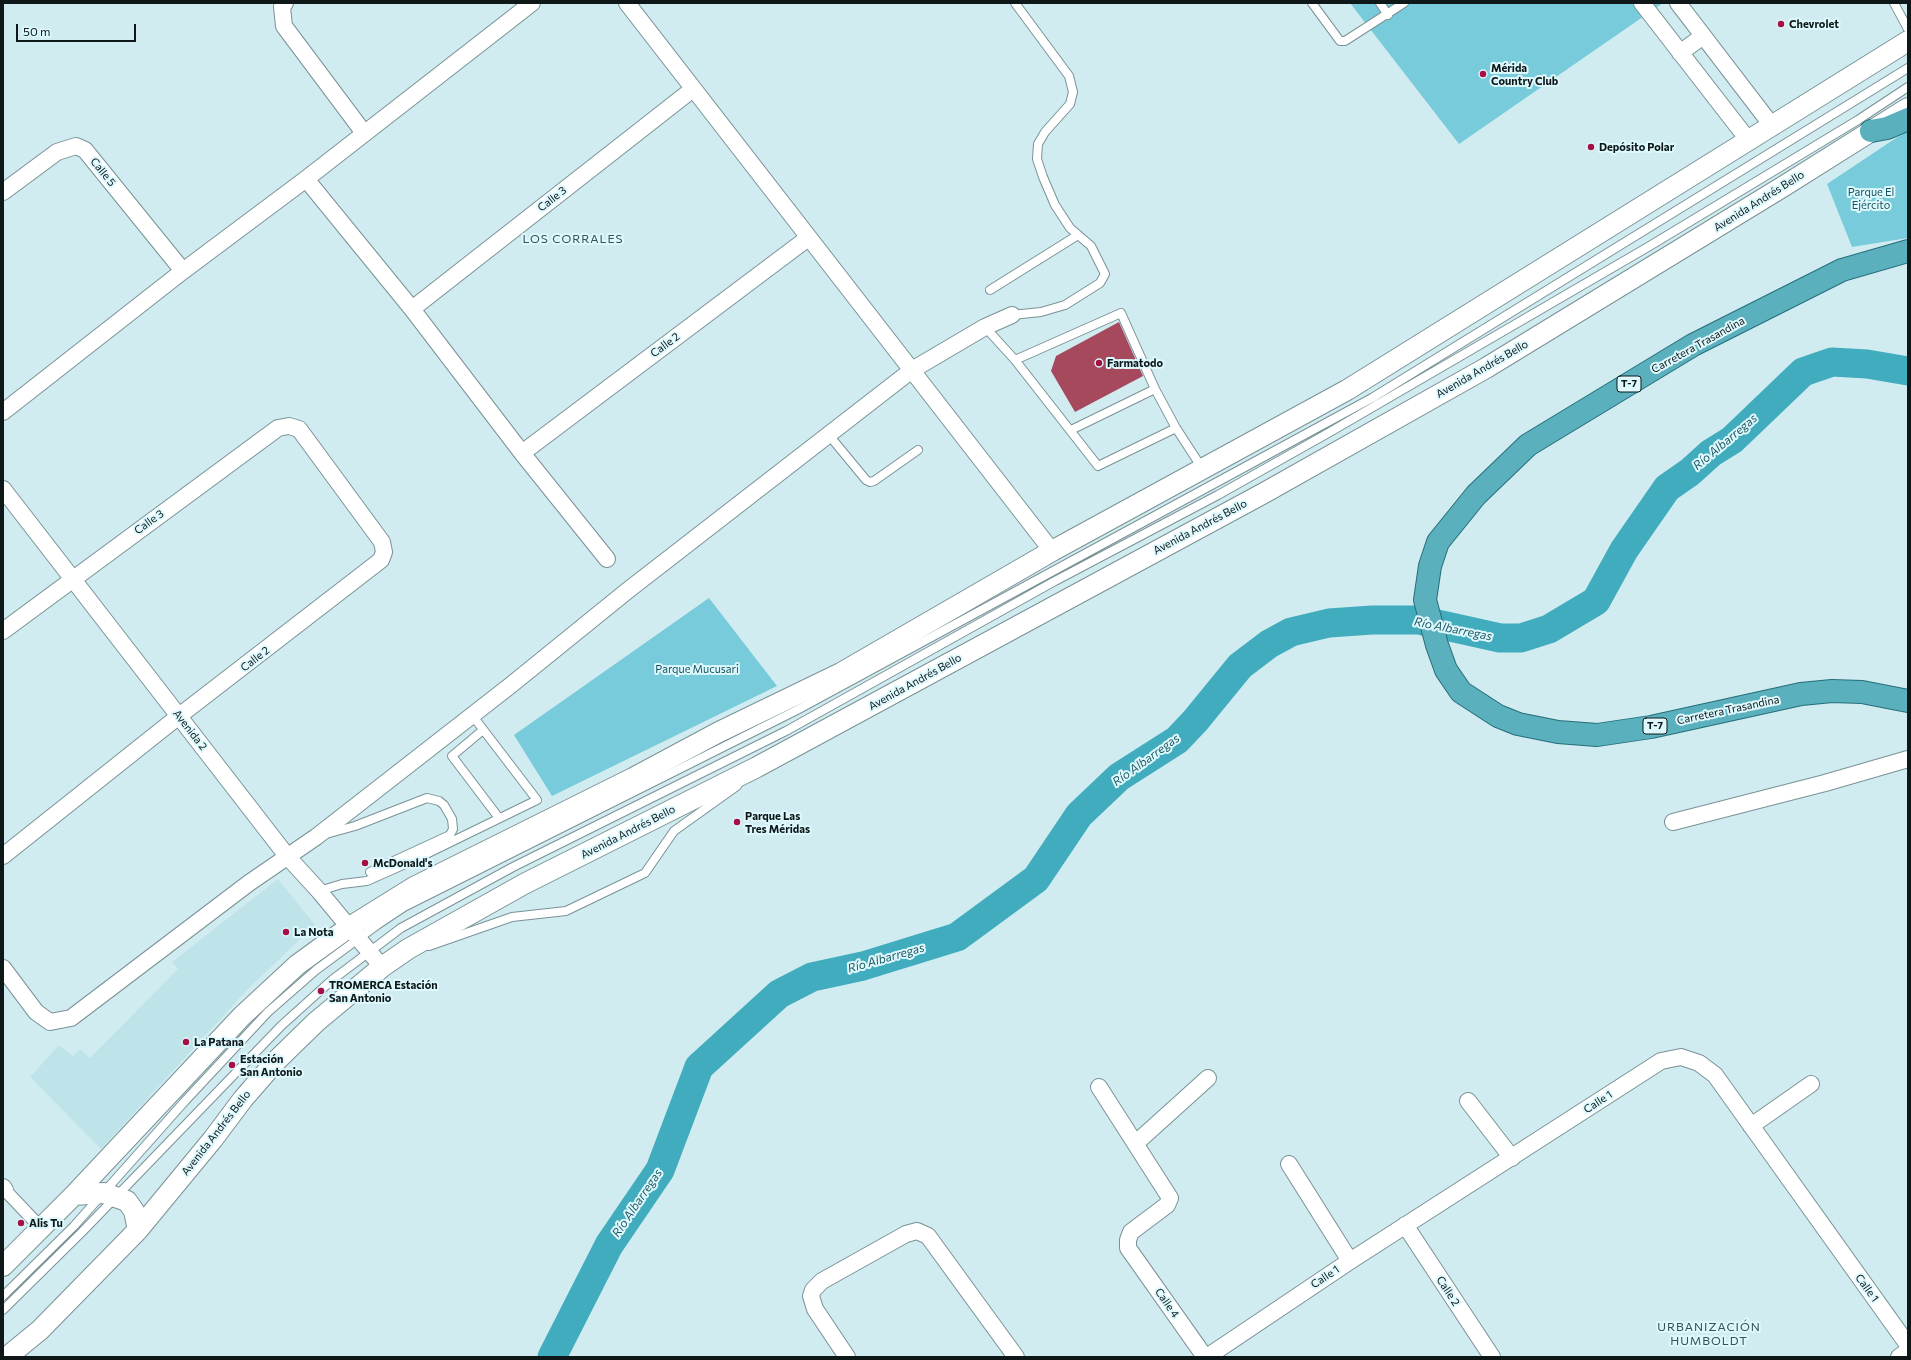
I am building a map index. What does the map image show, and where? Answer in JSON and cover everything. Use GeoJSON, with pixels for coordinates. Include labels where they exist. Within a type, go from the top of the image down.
{"type":"FeatureCollection","features":[{"type":"Feature","properties":{"kind":"highway"},"geometry":{"type":"LineString","coordinates":[[1871,131],[1887,128],[1908,119]]}},
{"type":"Feature","properties":{"kind":"highway","name":"Carretera Trasandina"},"geometry":{"type":"LineString","coordinates":[[1908,251],[1842,270],[1693,345],[1528,444],[1476,495],[1438,542],[1430,566],[1425,600],[1437,645],[1446,670],[1461,692],[1498,716],[1518,724],[1558,732],[1597,735],[1625,732],[1801,694],[1832,691],[1862,692],[1908,701]]}},
{"type":"Feature","properties":{"kind":"street"},"geometry":{"type":"LineString","coordinates":[[284,3],[282,7],[284,26],[364,133]]}},
{"type":"Feature","properties":{"kind":"street"},"geometry":{"type":"LineString","coordinates":[[3,412],[532,3]]}},
{"type":"Feature","properties":{"kind":"street"},"geometry":{"type":"LineString","coordinates":[[627,3],[1052,551]]}},
{"type":"Feature","properties":{"kind":"street"},"geometry":{"type":"LineString","coordinates":[[1642,3],[1749,141]]}},
{"type":"Feature","properties":{"kind":"street"},"geometry":{"type":"LineString","coordinates":[[1678,3],[1773,127]]}},
{"type":"Feature","properties":{"kind":"street"},"geometry":{"type":"LineString","coordinates":[[1680,53],[1703,36]]}},
{"type":"Feature","properties":{"kind":"street"},"geometry":{"type":"LineString","coordinates":[[3,1266],[40,1227],[74,1195],[242,1016],[297,965],[352,933],[414,888],[626,781],[719,732],[841,673],[1052,551],[1347,390],[1773,127],[1908,41]]}},
{"type":"Feature","properties":{"kind":"street","name":"Calle 3"},"geometry":{"type":"LineString","coordinates":[[412,309],[693,89]]}},
{"type":"Feature","properties":{"kind":"street","name":"Avenida Andrés Bello"},"geometry":{"type":"LineString","coordinates":[[7,1357],[40,1330],[138,1230],[213,1139],[243,1099],[276,1061],[316,1022],[382,967],[408,949],[524,884],[757,767],[1264,493],[1486,368],[1778,190],[1908,108]]}},
{"type":"Feature","properties":{"kind":"street","name":"Calle 5"},"geometry":{"type":"LineString","coordinates":[[3,192],[57,152],[76,146],[85,150],[183,272]]}},
{"type":"Feature","properties":{"kind":"street"},"geometry":{"type":"LineString","coordinates":[[306,179],[412,309],[522,453],[607,559]]}},
{"type":"Feature","properties":{"kind":"street","name":"Calle 2"},"geometry":{"type":"LineString","coordinates":[[522,453],[808,238]]}},
{"type":"Feature","properties":{"kind":"street"},"geometry":{"type":"LineString","coordinates":[[3,968],[36,1012],[50,1022],[71,1018],[287,856],[316,837],[828,434],[912,370],[985,327],[1012,315]]}},
{"type":"Feature","properties":{"kind":"street","name":"Calle 3"},"geometry":{"type":"LineString","coordinates":[[3,630],[278,428],[289,426],[299,430]]}},
{"type":"Feature","properties":{"kind":"street","name":"Calle 2"},"geometry":{"type":"LineString","coordinates":[[3,856],[179,716],[381,560],[384,552],[382,542],[299,430]]}},
{"type":"Feature","properties":{"kind":"street","name":"Avenida 2"},"geometry":{"type":"LineString","coordinates":[[3,489],[71,579],[287,856],[319,891],[352,933],[382,967]]}},
{"type":"Feature","properties":{"kind":"street"},"geometry":{"type":"LineString","coordinates":[[1673,822],[1908,759]]}},
{"type":"Feature","properties":{"kind":"street","name":"Calle 1"},"geometry":{"type":"LineString","coordinates":[[1206,1357],[1405,1225],[1512,1158],[1661,1061],[1681,1057],[1699,1063],[1715,1075],[1908,1345]]}},
{"type":"Feature","properties":{"kind":"street"},"geometry":{"type":"LineString","coordinates":[[1099,1087],[1136,1143],[1208,1078]]}},
{"type":"Feature","properties":{"kind":"street"},"geometry":{"type":"LineString","coordinates":[[1751,1126],[1811,1084]]}},
{"type":"Feature","properties":{"kind":"street"},"geometry":{"type":"LineString","coordinates":[[1468,1101],[1512,1158]]}},
{"type":"Feature","properties":{"kind":"street","name":"Calle 4"},"geometry":{"type":"LineString","coordinates":[[1136,1143],[1170,1198],[1167,1205],[1131,1232],[1128,1240],[1128,1248],[1206,1357]]}},
{"type":"Feature","properties":{"kind":"street"},"geometry":{"type":"LineString","coordinates":[[1289,1164],[1350,1261]]}},
{"type":"Feature","properties":{"kind":"street"},"geometry":{"type":"LineString","coordinates":[[4,1189],[40,1227]]}},
{"type":"Feature","properties":{"kind":"street"},"geometry":{"type":"LineString","coordinates":[[74,1195],[110,1194],[127,1201],[134,1211],[138,1230]]}},
{"type":"Feature","properties":{"kind":"street","name":"Calle 2"},"geometry":{"type":"LineString","coordinates":[[1405,1225],[1492,1357]]}},
{"type":"Feature","properties":{"kind":"street"},"geometry":{"type":"LineString","coordinates":[[847,1357],[815,1309],[811,1296],[813,1290],[822,1281],[893,1241],[911,1231],[918,1231],[928,1236],[1016,1357]]}},
{"type":"Feature","properties":{"kind":"street"},"geometry":{"type":"LineString","coordinates":[[1899,1357],[1908,1351]]}},
{"type":"Feature","properties":{"kind":"lane"},"geometry":{"type":"LineString","coordinates":[[1012,315],[1041,312],[1065,305],[1100,283],[1105,274],[1091,246],[1070,228],[1055,204],[1042,177],[1037,159],[1038,144],[1045,132],[1070,104],[1074,92],[1069,76],[1014,3]]}},
{"type":"Feature","properties":{"kind":"lane"},"geometry":{"type":"LineString","coordinates":[[1312,3],[1340,41],[1347,40],[1388,15],[1404,3]]}},
{"type":"Feature","properties":{"kind":"lane"},"geometry":{"type":"LineString","coordinates":[[1380,3],[1388,15]]}},
{"type":"Feature","properties":{"kind":"lane"},"geometry":{"type":"LineString","coordinates":[[1894,3],[1908,29]]}},
{"type":"Feature","properties":{"kind":"lane"},"geometry":{"type":"LineString","coordinates":[[3,1310],[82,1232],[110,1194],[185,1101],[268,1012],[316,970],[352,933],[790,713],[1372,398],[1908,68]]}},
{"type":"Feature","properties":{"kind":"lane"},"geometry":{"type":"LineString","coordinates":[[3,1296],[74,1226],[110,1194],[281,1026],[368,951],[401,928],[513,867],[786,731],[1055,581],[1218,495],[1654,243],[1858,120],[1908,87]]}},
{"type":"Feature","properties":{"kind":"lane"},"geometry":{"type":"LineString","coordinates":[[990,290],[1078,235]]}},
{"type":"Feature","properties":{"kind":"lane"},"geometry":{"type":"LineString","coordinates":[[1015,360],[1121,314],[1155,389],[1176,428],[1203,469]]}},
{"type":"Feature","properties":{"kind":"lane"},"geometry":{"type":"LineString","coordinates":[[985,327],[1015,360],[1098,466],[1176,428]]}},
{"type":"Feature","properties":{"kind":"lane"},"geometry":{"type":"LineString","coordinates":[[1071,430],[1155,389]]}},
{"type":"Feature","properties":{"kind":"lane"},"geometry":{"type":"LineString","coordinates":[[828,434],[866,480],[870,482],[874,481],[918,450]]}},
{"type":"Feature","properties":{"kind":"lane"},"geometry":{"type":"LineString","coordinates":[[319,891],[342,884],[367,881],[412,861],[537,800],[472,715]]}},
{"type":"Feature","properties":{"kind":"lane"},"geometry":{"type":"LineString","coordinates":[[483,730],[452,756],[499,818]]}},
{"type":"Feature","properties":{"kind":"lane"},"geometry":{"type":"LineString","coordinates":[[408,949],[429,946],[512,917],[566,911],[645,873],[674,831],[733,790],[757,767]]}},
{"type":"Feature","properties":{"kind":"lane"},"geometry":{"type":"LineString","coordinates":[[316,837],[354,826],[427,798],[440,801],[444,805],[452,819],[453,829],[450,835],[370,872]]}},
{"type":"Feature","properties":{"kind":"shaded area"},"geometry":{"type":"Polygon","coordinates":[[[278,879],[315,925],[248,989],[101,1149],[30,1077],[59,1045],[73,1056],[80,1049],[90,1058],[178,969],[172,962],[278,879]]]}},
{"type":"Feature","properties":{"kind":"green space","name":"Mérida Country Club"},"geometry":{"type":"Polygon","coordinates":[[[1350,3],[1663,3],[1459,144],[1350,3]]]}},
{"type":"Feature","properties":{"kind":"green space","name":"Parque El Ejército"},"geometry":{"type":"Polygon","coordinates":[[[1908,130],[1908,238],[1852,247],[1827,184],[1908,130]]]}},
{"type":"Feature","properties":{"kind":"green space","name":"Parque Mucusari"},"geometry":{"type":"Polygon","coordinates":[[[709,598],[777,686],[552,796],[514,735],[709,598]]]}},
{"type":"Feature","properties":{"kind":"building","name":"Farmatodo"},"geometry":{"type":"Polygon","coordinates":[[[1119,322],[1143,376],[1075,412],[1051,371],[1056,356],[1119,322]]]}},
{"type":"Feature","properties":{"kind":"waterway","name":"Río Albarregas"},"geometry":{"type":"LineString","coordinates":[[552,1357],[609,1245],[660,1170],[699,1067],[779,994],[812,977],[863,966],[957,937],[1036,879],[1079,815],[1119,777],[1177,740],[1195,721],[1240,666],[1269,644],[1291,632],[1329,623],[1372,620],[1419,620],[1500,638],[1521,638],[1549,629],[1596,601],[1624,550],[1667,488],[1690,472],[1711,453],[1732,440],[1803,372],[1832,362],[1867,364],[1908,371]]}},
{"type":"Feature","properties":{"kind":"place","name":"Chevrolet"},"geometry":{"type":"Point","coordinates":[1781,24]}},
{"type":"Feature","properties":{"kind":"place","name":"Mérida Country Club"},"geometry":{"type":"Point","coordinates":[1483,74]}},
{"type":"Feature","properties":{"kind":"place","name":"Depósito Polar"},"geometry":{"type":"Point","coordinates":[1591,147]}},
{"type":"Feature","properties":{"kind":"place","name":"Farmatodo"},"geometry":{"type":"Point","coordinates":[1099,363]}},
{"type":"Feature","properties":{"kind":"place","name":"Parque Las Tres Méridas"},"geometry":{"type":"Point","coordinates":[737,822]}},
{"type":"Feature","properties":{"kind":"place","name":"McDonald's"},"geometry":{"type":"Point","coordinates":[365,863]}},
{"type":"Feature","properties":{"kind":"place","name":"La Nota"},"geometry":{"type":"Point","coordinates":[286,932]}},
{"type":"Feature","properties":{"kind":"place","name":"TROMERCA Estación San Antonio"},"geometry":{"type":"Point","coordinates":[321,991]}},
{"type":"Feature","properties":{"kind":"place","name":"La Patana"},"geometry":{"type":"Point","coordinates":[186,1042]}},
{"type":"Feature","properties":{"kind":"place","name":"Estación San Antonio"},"geometry":{"type":"Point","coordinates":[232,1065]}},
{"type":"Feature","properties":{"kind":"place","name":"Alis Tu"},"geometry":{"type":"Point","coordinates":[21,1223]}},
{"type":"Feature","properties":{"kind":"district","name":"LOS CORRALES"},"geometry":{"type":"Point","coordinates":[573,239]}},
{"type":"Feature","properties":{"kind":"district","name":"URBANIZACIÓN HUMBOLDT"},"geometry":{"type":"Point","coordinates":[1709,1334]}}]}
